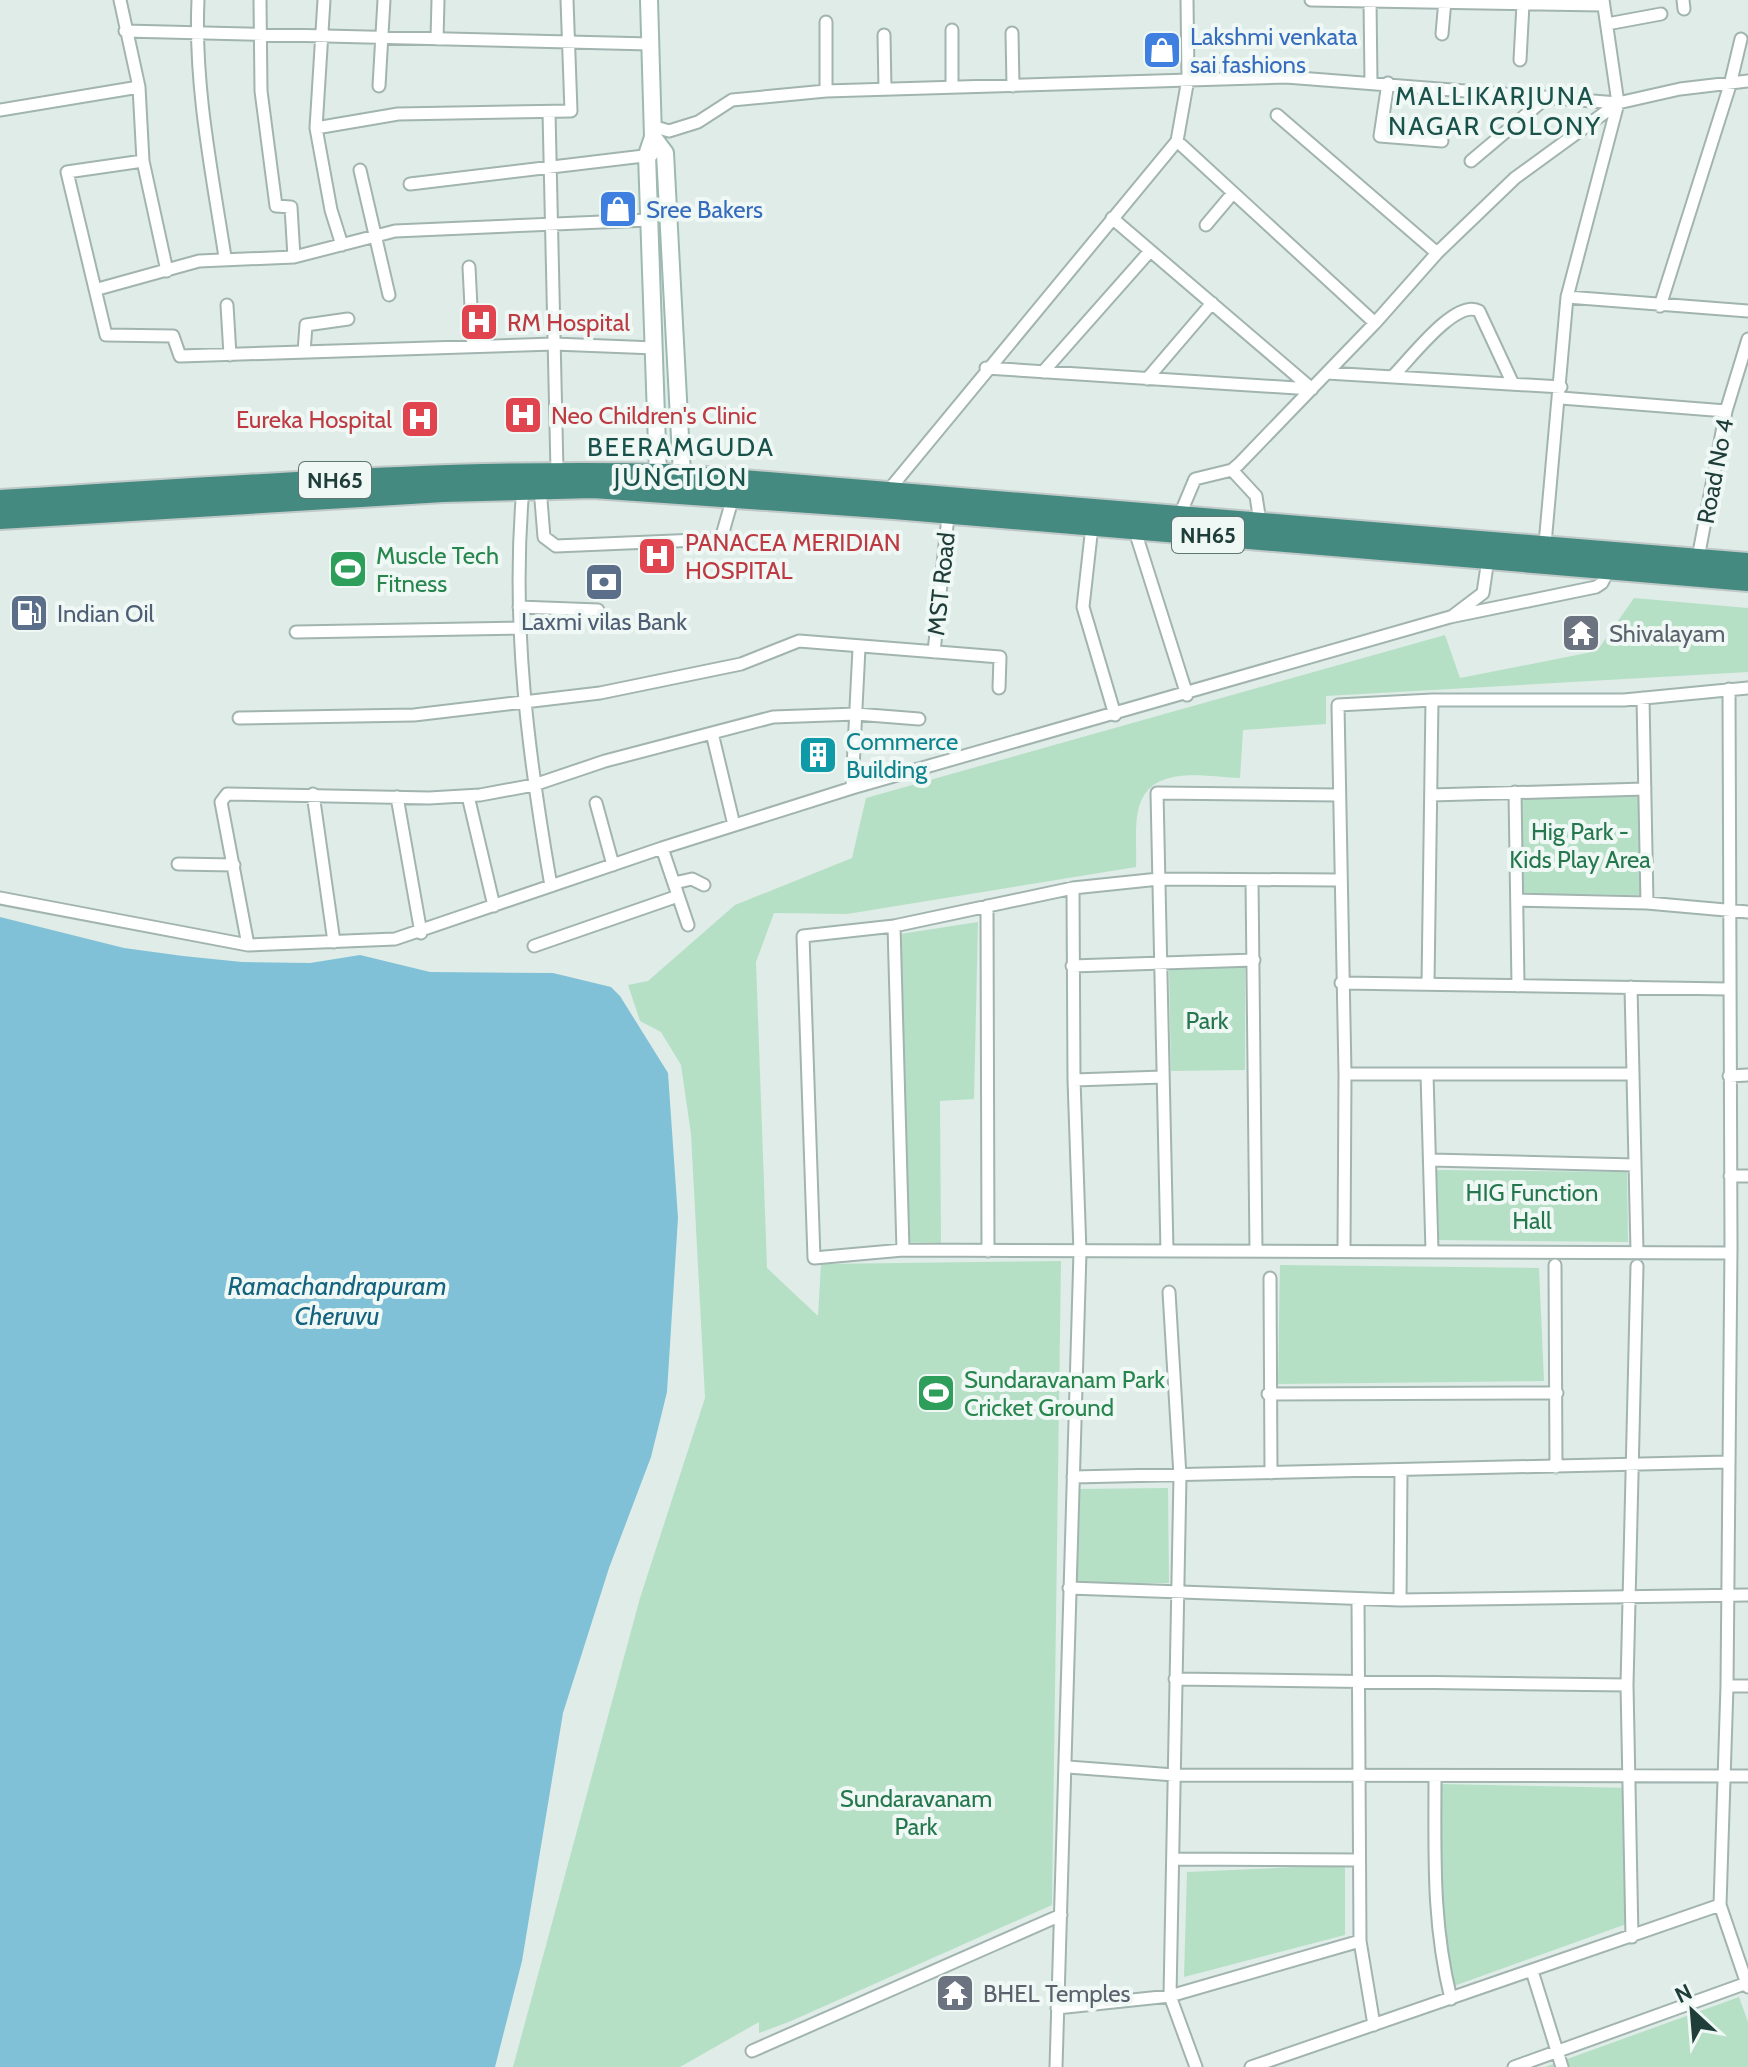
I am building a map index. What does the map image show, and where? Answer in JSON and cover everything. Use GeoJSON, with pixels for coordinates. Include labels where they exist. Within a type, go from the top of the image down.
{"type":"FeatureCollection","features":[{"type":"Feature","properties":{"kind":"highway","name":"NH65"},"geometry":{"type":"LineString","coordinates":[[0,519],[557,471],[682,475],[888,491],[1060,515],[1260,522],[1748,563]]}},
{"type":"Feature","properties":{"kind":"highway","name":"NH65"},"geometry":{"type":"LineString","coordinates":[[0,500],[322,490],[532,488],[733,497],[948,516],[1030,512]]}},
{"type":"Feature","properties":{"kind":"highway","name":"NH65"},"geometry":{"type":"LineString","coordinates":[[1060,515],[1092,526],[1135,531],[1748,581]]}},
{"type":"Feature","properties":{"kind":"main road"},"geometry":{"type":"LineString","coordinates":[[649,0],[652,132],[647,155],[658,474]]}},
{"type":"Feature","properties":{"kind":"main road"},"geometry":{"type":"LineString","coordinates":[[652,132],[665,153],[682,475]]}},
{"type":"Feature","properties":{"kind":"street"},"geometry":{"type":"LineString","coordinates":[[120,0],[139,87],[143,161],[167,271]]}},
{"type":"Feature","properties":{"kind":"street"},"geometry":{"type":"LineString","coordinates":[[198,0],[197,33],[208,147],[225,257]]}},
{"type":"Feature","properties":{"kind":"street"},"geometry":{"type":"LineString","coordinates":[[260,0],[261,91],[276,206],[291,207],[294,257]]}},
{"type":"Feature","properties":{"kind":"street"},"geometry":{"type":"LineString","coordinates":[[324,0],[316,128],[331,210],[342,245]]}},
{"type":"Feature","properties":{"kind":"street"},"geometry":{"type":"LineString","coordinates":[[379,86],[384,0]]}},
{"type":"Feature","properties":{"kind":"street"},"geometry":{"type":"LineString","coordinates":[[437,39],[438,0]]}},
{"type":"Feature","properties":{"kind":"street"},"geometry":{"type":"LineString","coordinates":[[316,128],[398,114],[571,111],[567,0]]}},
{"type":"Feature","properties":{"kind":"street"},"geometry":{"type":"LineString","coordinates":[[888,491],[986,368],[1177,141],[1188,79],[1187,0]]}},
{"type":"Feature","properties":{"kind":"street"},"geometry":{"type":"LineString","coordinates":[[1311,0],[1523,4],[1603,2],[1618,103],[1567,297],[1561,393],[1545,544]]}},
{"type":"Feature","properties":{"kind":"street"},"geometry":{"type":"LineString","coordinates":[[1370,2],[1371,82]]}},
{"type":"Feature","properties":{"kind":"street"},"geometry":{"type":"LineString","coordinates":[[1442,34],[1444,2]]}},
{"type":"Feature","properties":{"kind":"street"},"geometry":{"type":"LineString","coordinates":[[1520,60],[1523,4]]}},
{"type":"Feature","properties":{"kind":"street"},"geometry":{"type":"LineString","coordinates":[[1607,24],[1661,14]]}},
{"type":"Feature","properties":{"kind":"street"},"geometry":{"type":"LineString","coordinates":[[826,22],[826,91]]}},
{"type":"Feature","properties":{"kind":"street"},"geometry":{"type":"LineString","coordinates":[[952,30],[952,87]]}},
{"type":"Feature","properties":{"kind":"street"},"geometry":{"type":"LineString","coordinates":[[125,31],[650,44]]}},
{"type":"Feature","properties":{"kind":"street"},"geometry":{"type":"LineString","coordinates":[[1012,33],[1013,86]]}},
{"type":"Feature","properties":{"kind":"street"},"geometry":{"type":"LineString","coordinates":[[884,35],[885,89]]}},
{"type":"Feature","properties":{"kind":"street"},"geometry":{"type":"LineString","coordinates":[[1660,306],[1730,85],[1741,39]]}},
{"type":"Feature","properties":{"kind":"street"},"geometry":{"type":"LineString","coordinates":[[652,132],[669,131],[698,122],[732,100],[826,91],[1286,77],[1618,103],[1680,89],[1748,81]]}},
{"type":"Feature","properties":{"kind":"street"},"geometry":{"type":"LineString","coordinates":[[1388,83],[1380,136],[1442,141]]}},
{"type":"Feature","properties":{"kind":"street"},"geometry":{"type":"LineString","coordinates":[[0,110],[139,87]]}},
{"type":"Feature","properties":{"kind":"street"},"geometry":{"type":"LineString","coordinates":[[1471,161],[1547,97]]}},
{"type":"Feature","properties":{"kind":"street"},"geometry":{"type":"LineString","coordinates":[[1179,517],[1195,479],[1232,470],[1375,323],[1437,253],[1515,178],[1618,103]]}},
{"type":"Feature","properties":{"kind":"street"},"geometry":{"type":"LineString","coordinates":[[549,112],[557,471]]}},
{"type":"Feature","properties":{"kind":"street"},"geometry":{"type":"LineString","coordinates":[[1277,115],[1437,253]]}},
{"type":"Feature","properties":{"kind":"street"},"geometry":{"type":"LineString","coordinates":[[1177,141],[1375,323]]}},
{"type":"Feature","properties":{"kind":"street"},"geometry":{"type":"LineString","coordinates":[[410,184],[665,153]]}},
{"type":"Feature","properties":{"kind":"street"},"geometry":{"type":"LineString","coordinates":[[143,161],[67,172],[98,289],[106,335],[173,336],[180,356],[554,344],[655,348]]}},
{"type":"Feature","properties":{"kind":"street"},"geometry":{"type":"LineString","coordinates":[[360,170],[389,295]]}},
{"type":"Feature","properties":{"kind":"street"},"geometry":{"type":"LineString","coordinates":[[1206,225],[1233,193]]}},
{"type":"Feature","properties":{"kind":"street"},"geometry":{"type":"LineString","coordinates":[[1112,218],[1312,389]]}},
{"type":"Feature","properties":{"kind":"street"},"geometry":{"type":"LineString","coordinates":[[98,289],[225,257],[294,257],[374,236],[465,226],[551,226],[649,220]]}},
{"type":"Feature","properties":{"kind":"street"},"geometry":{"type":"LineString","coordinates":[[1043,372],[1150,251]]}},
{"type":"Feature","properties":{"kind":"street"},"geometry":{"type":"LineString","coordinates":[[469,267],[473,347]]}},
{"type":"Feature","properties":{"kind":"street"},"geometry":{"type":"LineString","coordinates":[[1567,297],[1748,311]]}},
{"type":"Feature","properties":{"kind":"street"},"geometry":{"type":"LineString","coordinates":[[1147,379],[1212,303]]}},
{"type":"Feature","properties":{"kind":"street"},"geometry":{"type":"LineString","coordinates":[[227,305],[230,355]]}},
{"type":"Feature","properties":{"kind":"street"},"geometry":{"type":"LineString","coordinates":[[1394,375],[1451,317],[1465,307],[1479,311],[1513,384]]}},
{"type":"Feature","properties":{"kind":"street"},"geometry":{"type":"LineString","coordinates":[[304,352],[306,325],[348,319]]}},
{"type":"Feature","properties":{"kind":"street","name":"Road No 4"},"geometry":{"type":"LineString","coordinates":[[1698,558],[1726,411],[1748,339]]}},
{"type":"Feature","properties":{"kind":"street"},"geometry":{"type":"LineString","coordinates":[[986,368],[1312,389]]}},
{"type":"Feature","properties":{"kind":"street"},"geometry":{"type":"LineString","coordinates":[[1327,373],[1513,384],[1561,393],[1726,411]]}},
{"type":"Feature","properties":{"kind":"street"},"geometry":{"type":"LineString","coordinates":[[1232,470],[1256,496],[1260,522]]}},
{"type":"Feature","properties":{"kind":"street"},"geometry":{"type":"LineString","coordinates":[[532,488],[544,537],[556,546],[721,539],[733,497]]}},
{"type":"Feature","properties":{"kind":"street"},"geometry":{"type":"LineString","coordinates":[[532,488],[519,628],[523,702],[551,886]]}},
{"type":"Feature","properties":{"kind":"street","name":"MST Road"},"geometry":{"type":"LineString","coordinates":[[934,652],[948,516]]}},
{"type":"Feature","properties":{"kind":"street"},"geometry":{"type":"LineString","coordinates":[[1092,526],[1083,607],[1115,715]]}},
{"type":"Feature","properties":{"kind":"street"},"geometry":{"type":"LineString","coordinates":[[1135,531],[1187,695]]}},
{"type":"Feature","properties":{"kind":"street"},"geometry":{"type":"LineString","coordinates":[[1450,617],[1483,593],[1488,559]]}},
{"type":"Feature","properties":{"kind":"street"},"geometry":{"type":"LineString","coordinates":[[0,898],[248,945],[395,939],[421,933],[662,848],[852,788],[1187,695],[1450,617],[1596,587],[1608,571]]}},
{"type":"Feature","properties":{"kind":"street"},"geometry":{"type":"LineString","coordinates":[[519,607],[598,610]]}},
{"type":"Feature","properties":{"kind":"street"},"geometry":{"type":"LineString","coordinates":[[296,632],[519,628]]}},
{"type":"Feature","properties":{"kind":"street"},"geometry":{"type":"LineString","coordinates":[[239,718],[414,715],[600,693],[741,664],[799,641],[1000,657],[999,688]]}},
{"type":"Feature","properties":{"kind":"street"},"geometry":{"type":"LineString","coordinates":[[852,788],[859,648]]}},
{"type":"Feature","properties":{"kind":"street"},"geometry":{"type":"LineString","coordinates":[[1344,1249],[1345,1074],[1338,705],[1432,700],[1643,698],[1748,688]]}},
{"type":"Feature","properties":{"kind":"street"},"geometry":{"type":"LineString","coordinates":[[1514,2067],[1747,1985],[1720,1905],[1727,1686],[1731,1253],[1729,689]]}},
{"type":"Feature","properties":{"kind":"street"},"geometry":{"type":"LineString","coordinates":[[1643,698],[1647,903]]}},
{"type":"Feature","properties":{"kind":"street"},"geometry":{"type":"LineString","coordinates":[[1428,984],[1432,700]]}},
{"type":"Feature","properties":{"kind":"street"},"geometry":{"type":"LineString","coordinates":[[248,945],[222,796],[468,796],[534,785],[773,717],[856,714],[919,719]]}},
{"type":"Feature","properties":{"kind":"street"},"geometry":{"type":"LineString","coordinates":[[712,733],[734,825]]}},
{"type":"Feature","properties":{"kind":"street"},"geometry":{"type":"LineString","coordinates":[[1431,795],[1645,789]]}},
{"type":"Feature","properties":{"kind":"street"},"geometry":{"type":"LineString","coordinates":[[1515,792],[1518,986]]}},
{"type":"Feature","properties":{"kind":"street"},"geometry":{"type":"LineString","coordinates":[[1167,1251],[1157,793],[1338,795]]}},
{"type":"Feature","properties":{"kind":"street"},"geometry":{"type":"LineString","coordinates":[[313,794],[334,942]]}},
{"type":"Feature","properties":{"kind":"street"},"geometry":{"type":"LineString","coordinates":[[468,796],[494,906]]}},
{"type":"Feature","properties":{"kind":"street"},"geometry":{"type":"LineString","coordinates":[[397,797],[421,933]]}},
{"type":"Feature","properties":{"kind":"street"},"geometry":{"type":"LineString","coordinates":[[596,803],[613,865]]}},
{"type":"Feature","properties":{"kind":"street"},"geometry":{"type":"LineString","coordinates":[[662,848],[688,925]]}},
{"type":"Feature","properties":{"kind":"street"},"geometry":{"type":"LineString","coordinates":[[178,864],[234,865]]}},
{"type":"Feature","properties":{"kind":"street"},"geometry":{"type":"LineString","coordinates":[[674,883],[692,879],[704,885]]}},
{"type":"Feature","properties":{"kind":"street"},"geometry":{"type":"LineString","coordinates":[[1339,880],[1159,879],[1073,888],[894,926],[803,936],[814,1258],[903,1250],[1080,1252],[1344,1249],[1731,1253]]}},
{"type":"Feature","properties":{"kind":"street"},"geometry":{"type":"LineString","coordinates":[[1252,880],[1256,1251]]}},
{"type":"Feature","properties":{"kind":"street"},"geometry":{"type":"LineString","coordinates":[[1056,2067],[1068,1767],[1069,1588],[1080,1252],[1074,1080],[1073,888]]}},
{"type":"Feature","properties":{"kind":"street"},"geometry":{"type":"LineString","coordinates":[[534,946],[678,896]]}},
{"type":"Feature","properties":{"kind":"street"},"geometry":{"type":"LineString","coordinates":[[1517,900],[1647,903],[1748,912]]}},
{"type":"Feature","properties":{"kind":"street"},"geometry":{"type":"LineString","coordinates":[[987,906],[988,1251]]}},
{"type":"Feature","properties":{"kind":"street"},"geometry":{"type":"LineString","coordinates":[[894,926],[903,1250]]}},
{"type":"Feature","properties":{"kind":"street"},"geometry":{"type":"LineString","coordinates":[[1072,966],[1254,960]]}},
{"type":"Feature","properties":{"kind":"street"},"geometry":{"type":"LineString","coordinates":[[1341,983],[1728,989]]}},
{"type":"Feature","properties":{"kind":"street"},"geometry":{"type":"LineString","coordinates":[[1631,987],[1637,1251]]}},
{"type":"Feature","properties":{"kind":"street"},"geometry":{"type":"LineString","coordinates":[[1345,1074],[1633,1074]]}},
{"type":"Feature","properties":{"kind":"street"},"geometry":{"type":"LineString","coordinates":[[1427,1074],[1432,1251]]}},
{"type":"Feature","properties":{"kind":"street"},"geometry":{"type":"LineString","coordinates":[[1729,1076],[1748,1075]]}},
{"type":"Feature","properties":{"kind":"street"},"geometry":{"type":"LineString","coordinates":[[1074,1080],[1163,1077]]}},
{"type":"Feature","properties":{"kind":"street"},"geometry":{"type":"LineString","coordinates":[[1430,1160],[1635,1165]]}},
{"type":"Feature","properties":{"kind":"street"},"geometry":{"type":"LineString","coordinates":[[1730,1176],[1748,1176]]}},
{"type":"Feature","properties":{"kind":"street"},"geometry":{"type":"LineString","coordinates":[[1555,1265],[1556,1467]]}},
{"type":"Feature","properties":{"kind":"street"},"geometry":{"type":"LineString","coordinates":[[1632,1937],[1627,1685],[1637,1266]]}},
{"type":"Feature","properties":{"kind":"street"},"geometry":{"type":"LineString","coordinates":[[1270,1278],[1268,1394],[1271,1473]]}},
{"type":"Feature","properties":{"kind":"street"},"geometry":{"type":"LineString","coordinates":[[1169,1292],[1180,1476],[1170,1996],[1196,2067]]}},
{"type":"Feature","properties":{"kind":"street"},"geometry":{"type":"LineString","coordinates":[[1268,1394],[1557,1393]]}},
{"type":"Feature","properties":{"kind":"street"},"geometry":{"type":"LineString","coordinates":[[1073,1477],[1633,1467],[1727,1462]]}},
{"type":"Feature","properties":{"kind":"street"},"geometry":{"type":"LineString","coordinates":[[1400,1600],[1401,1471]]}},
{"type":"Feature","properties":{"kind":"street"},"geometry":{"type":"LineString","coordinates":[[1069,1588],[1400,1600],[1748,1595]]}},
{"type":"Feature","properties":{"kind":"street"},"geometry":{"type":"LineString","coordinates":[[1358,1599],[1356,1681],[1360,1941],[1374,2025]]}},
{"type":"Feature","properties":{"kind":"street"},"geometry":{"type":"LineString","coordinates":[[1175,1679],[1627,1685]]}},
{"type":"Feature","properties":{"kind":"street"},"geometry":{"type":"LineString","coordinates":[[1727,1686],[1748,1686]]}},
{"type":"Feature","properties":{"kind":"street"},"geometry":{"type":"LineString","coordinates":[[1068,1767],[1174,1775],[1748,1776]]}},
{"type":"Feature","properties":{"kind":"street"},"geometry":{"type":"LineString","coordinates":[[1435,1776],[1436,1915],[1439,1954],[1451,1999]]}},
{"type":"Feature","properties":{"kind":"street"},"geometry":{"type":"LineString","coordinates":[[1173,1859],[1358,1860]]}},
{"type":"Feature","properties":{"kind":"street"},"geometry":{"type":"LineString","coordinates":[[1251,2067],[1720,1905]]}},
{"type":"Feature","properties":{"kind":"street"},"geometry":{"type":"LineString","coordinates":[[752,2051],[1061,1915]]}},
{"type":"Feature","properties":{"kind":"street"},"geometry":{"type":"LineString","coordinates":[[1057,2008],[1170,1996],[1360,1941]]}},
{"type":"Feature","properties":{"kind":"street"},"geometry":{"type":"LineString","coordinates":[[1532,1971],[1562,2067]]}},
{"type":"Feature","properties":{"kind":"green space","name":"Sundaravanam Park"},"geometry":{"type":"Polygon","coordinates":[[[1634,598],[1748,608],[1748,672],[1326,696],[1326,724],[1243,730],[1240,778],[1186,775],[1160,781],[1150,788],[1137,814],[1136,867],[847,914],[774,913],[756,962],[767,1268],[818,1316],[821,1264],[1061,1261],[1052,1905],[759,2033],[759,2022],[680,2067],[513,2067],[640,1598],[705,1398],[691,1134],[681,1065],[661,1032],[640,1021],[628,985],[648,981],[735,905],[852,858],[866,798],[1445,635],[1460,678],[1597,651],[1634,598]]]}},
{"type":"Feature","properties":{"kind":"green space","name":"Hig Park - Kids Play Area"},"geometry":{"type":"Polygon","coordinates":[[[1639,795],[1640,895],[1522,894],[1521,799],[1639,795]]]}},
{"type":"Feature","properties":{"kind":"green space"},"geometry":{"type":"Polygon","coordinates":[[[978,922],[974,1099],[940,1101],[941,1243],[908,1242],[900,934],[978,922]]]}},
{"type":"Feature","properties":{"kind":"green space","name":"Park"},"geometry":{"type":"Polygon","coordinates":[[[1245,967],[1245,1070],[1171,1071],[1169,970],[1245,967]]]}},
{"type":"Feature","properties":{"kind":"green space","name":"HIG Function Hall"},"geometry":{"type":"Polygon","coordinates":[[[1436,1170],[1627,1172],[1628,1242],[1439,1240],[1436,1170]]]}},
{"type":"Feature","properties":{"kind":"green space"},"geometry":{"type":"Polygon","coordinates":[[[1280,1265],[1539,1268],[1544,1381],[1278,1384],[1280,1265]]]}},
{"type":"Feature","properties":{"kind":"green space"},"geometry":{"type":"Polygon","coordinates":[[[1168,1488],[1169,1583],[1074,1584],[1074,1489],[1168,1488]]]}},
{"type":"Feature","properties":{"kind":"green space"},"geometry":{"type":"Polygon","coordinates":[[[1440,1784],[1632,1788],[1632,1922],[1451,1987],[1440,1941],[1440,1784]]]}},
{"type":"Feature","properties":{"kind":"green space"},"geometry":{"type":"Polygon","coordinates":[[[1345,1865],[1345,1935],[1184,1977],[1187,1872],[1345,1865]]]}},
{"type":"Feature","properties":{"kind":"green space"},"geometry":{"type":"Polygon","coordinates":[[[1739,1997],[1748,2022],[1748,2067],[1545,2067],[1739,1997]]]}},
{"type":"Feature","properties":{"kind":"water","name":"Ramachandrapuram Cheruvu"},"geometry":{"type":"Polygon","coordinates":[[[0,917],[124,948],[242,962],[310,963],[360,955],[430,972],[553,973],[611,987],[620,996],[668,1073],[678,1218],[667,1392],[651,1457],[609,1568],[563,1713],[522,1961],[495,2067],[0,2067],[0,917]]]}},
{"type":"Feature","properties":{"kind":"place","name":"Lakshmi venkata sai fashions"},"geometry":{"type":"Point","coordinates":[1162,50]}},
{"type":"Feature","properties":{"kind":"place","name":"Sree Bakers"},"geometry":{"type":"Point","coordinates":[618,209]}},
{"type":"Feature","properties":{"kind":"place","name":"RM Hospital"},"geometry":{"type":"Point","coordinates":[479,322]}},
{"type":"Feature","properties":{"kind":"place","name":"Neo Children's Clinic"},"geometry":{"type":"Point","coordinates":[523,415]}},
{"type":"Feature","properties":{"kind":"place","name":"Eureka Hospital"},"geometry":{"type":"Point","coordinates":[420,419]}},
{"type":"Feature","properties":{"kind":"place","name":"PANACEA MERIDIAN HOSPITAL"},"geometry":{"type":"Point","coordinates":[657,556]}},
{"type":"Feature","properties":{"kind":"place","name":"Muscle Tech Fitness"},"geometry":{"type":"Point","coordinates":[348,569]}},
{"type":"Feature","properties":{"kind":"place","name":"Laxmi vilas Bank"},"geometry":{"type":"Point","coordinates":[604,582]}},
{"type":"Feature","properties":{"kind":"place","name":"Indian Oil"},"geometry":{"type":"Point","coordinates":[29,613]}},
{"type":"Feature","properties":{"kind":"place","name":"Shivalayam"},"geometry":{"type":"Point","coordinates":[1581,633]}},
{"type":"Feature","properties":{"kind":"place","name":"Commerce Building"},"geometry":{"type":"Point","coordinates":[818,755]}},
{"type":"Feature","properties":{"kind":"place","name":"Sundaravanam Park Cricket Ground"},"geometry":{"type":"Point","coordinates":[936,1393]}},
{"type":"Feature","properties":{"kind":"place","name":"BHEL Temples"},"geometry":{"type":"Point","coordinates":[955,1993]}},
{"type":"Feature","properties":{"kind":"district","name":"MALLIKARJUNA NAGAR COLONY"},"geometry":{"type":"Point","coordinates":[1495,111]}},
{"type":"Feature","properties":{"kind":"district","name":"BEERAMGUDA JUNCTION"},"geometry":{"type":"Point","coordinates":[681,462]}}]}
